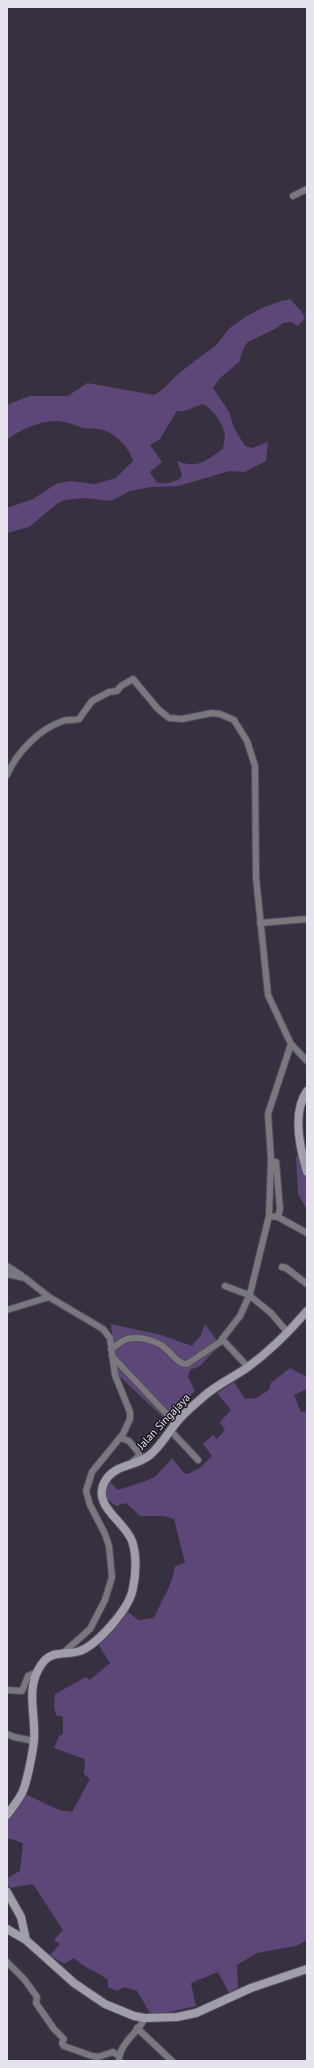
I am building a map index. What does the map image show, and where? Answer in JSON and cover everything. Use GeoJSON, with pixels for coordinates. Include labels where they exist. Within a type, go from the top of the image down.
{"type":"FeatureCollection","features":[{"type":"Feature","properties":{"kind":"street"},"geometry":{"type":"LineString","coordinates":[[293,196],[307,189]]}},
{"type":"Feature","properties":{"kind":"street"},"geometry":{"type":"LineString","coordinates":[[7,774],[13,762],[28,744],[41,734],[62,721],[78,719],[92,701],[109,692],[116,691],[121,686],[133,679],[158,709],[169,718],[182,719],[212,713],[230,717],[237,724],[248,741],[255,766],[256,877],[268,995],[292,1044],[307,1061]]}},
{"type":"Feature","properties":{"kind":"street"},"geometry":{"type":"LineString","coordinates":[[260,923],[307,919]]}},
{"type":"Feature","properties":{"kind":"street"},"geometry":{"type":"LineString","coordinates":[[111,1349],[132,1338],[155,1341],[165,1347],[179,1361],[187,1364],[223,1340],[240,1316],[249,1295],[269,1216],[271,1159],[268,1114],[292,1044]]}},
{"type":"Feature","properties":{"kind":"street"},"geometry":{"type":"LineString","coordinates":[[307,1091],[301,1102],[299,1126],[307,1172]]}},
{"type":"Feature","properties":{"kind":"street"},"geometry":{"type":"LineString","coordinates":[[276,1162],[280,1209],[278,1217]]}},
{"type":"Feature","properties":{"kind":"street"},"geometry":{"type":"LineString","coordinates":[[269,1216],[278,1217],[307,1233]]}},
{"type":"Feature","properties":{"kind":"street"},"geometry":{"type":"LineString","coordinates":[[7,1266],[49,1297],[103,1329],[110,1338],[115,1375],[130,1412],[130,1419],[120,1438],[92,1472],[86,1491],[90,1505],[105,1534],[109,1546],[112,1577],[105,1600],[90,1629],[62,1654]]}},
{"type":"Feature","properties":{"kind":"street"},"geometry":{"type":"LineString","coordinates":[[282,1268],[286,1268],[307,1284]]}},
{"type":"Feature","properties":{"kind":"street"},"geometry":{"type":"LineString","coordinates":[[7,1274],[25,1278]]}},
{"type":"Feature","properties":{"kind":"street"},"geometry":{"type":"LineString","coordinates":[[225,1286],[249,1295],[270,1313],[288,1333]]}},
{"type":"Feature","properties":{"kind":"street"},"geometry":{"type":"LineString","coordinates":[[7,1310],[49,1297]]}},
{"type":"Feature","properties":{"kind":"street","name":"Jalan Singajaya"},"geometry":{"type":"LineString","coordinates":[[35,1673],[46,1658],[56,1653],[72,1654],[94,1643],[129,1601],[133,1591],[135,1560],[133,1542],[128,1532],[108,1509],[102,1494],[106,1480],[117,1468],[146,1458],[152,1453],[173,1427],[205,1395],[248,1367],[288,1333],[307,1311]]}},
{"type":"Feature","properties":{"kind":"street"},"geometry":{"type":"LineString","coordinates":[[223,1340],[248,1367]]}},
{"type":"Feature","properties":{"kind":"street"},"geometry":{"type":"LineString","coordinates":[[112,1356],[173,1427],[198,1460]]}},
{"type":"Feature","properties":{"kind":"street"},"geometry":{"type":"LineString","coordinates":[[120,1438],[129,1441],[140,1455],[131,1463]]}},
{"type":"Feature","properties":{"kind":"street"},"geometry":{"type":"LineString","coordinates":[[7,1690],[22,1691],[28,1676],[35,1673]]}},
{"type":"Feature","properties":{"kind":"street"},"geometry":{"type":"LineString","coordinates":[[7,1815],[23,1792],[34,1741],[32,1683],[35,1673]]}},
{"type":"Feature","properties":{"kind":"street"},"geometry":{"type":"LineString","coordinates":[[7,1734],[14,1738],[34,1741]]}},
{"type":"Feature","properties":{"kind":"street"},"geometry":{"type":"LineString","coordinates":[[7,1892],[21,1917],[26,1940]]}},
{"type":"Feature","properties":{"kind":"street"},"geometry":{"type":"LineString","coordinates":[[7,1930],[26,1940],[74,1983],[105,2004],[117,2010],[145,2018],[172,2017],[196,2013],[251,1988],[307,1969]]}},
{"type":"Feature","properties":{"kind":"street"},"geometry":{"type":"LineString","coordinates":[[7,1962],[33,1991],[37,1997],[36,2003],[54,2029],[64,2039],[62,2043],[64,2046],[92,2056],[113,2052],[119,2059],[128,2039],[145,2018]]}},
{"type":"Feature","properties":{"kind":"street"},"geometry":{"type":"LineString","coordinates":[[137,2028],[172,2061]]}},
{"type":"Feature","properties":{"kind":"shaded area"},"geometry":{"type":"Polygon","coordinates":[[[290,299],[305,318],[298,326],[291,322],[283,323],[275,329],[248,342],[244,347],[239,362],[219,379],[213,388],[229,412],[234,428],[245,446],[252,448],[268,442],[266,461],[245,472],[230,471],[178,486],[151,487],[130,491],[111,501],[84,498],[65,500],[58,503],[29,527],[7,533],[7,508],[33,499],[56,484],[69,481],[95,484],[116,478],[133,461],[125,445],[115,436],[104,430],[83,428],[70,423],[50,421],[37,424],[7,440],[7,405],[29,396],[68,396],[87,383],[154,395],[164,388],[177,375],[214,347],[230,328],[238,322],[258,310],[290,299]],[[203,404],[184,411],[177,411],[160,439],[150,445],[162,462],[150,472],[156,482],[168,483],[180,479],[182,475],[177,461],[196,464],[206,460],[223,449],[225,436],[223,427],[211,409],[203,404]]]}},
{"type":"Feature","properties":{"kind":"shaded area"},"geometry":{"type":"Polygon","coordinates":[[[307,1150],[307,1210],[298,1194],[296,1157],[307,1150]]]}},
{"type":"Feature","properties":{"kind":"shaded area"},"geometry":{"type":"Polygon","coordinates":[[[111,1324],[161,1335],[192,1346],[201,1335],[205,1324],[220,1345],[200,1366],[190,1370],[188,1377],[195,1391],[166,1420],[118,1375],[111,1324]]]}},
{"type":"Feature","properties":{"kind":"shaded area"},"geometry":{"type":"Polygon","coordinates":[[[290,1368],[307,1377],[307,1389],[294,1395],[301,1412],[307,1411],[307,1940],[296,1946],[257,1953],[237,1965],[238,1988],[229,1993],[218,1972],[191,1983],[196,2006],[160,2014],[150,2013],[137,1991],[124,1987],[117,1991],[108,1987],[108,1980],[74,1958],[64,1964],[50,1955],[60,1944],[54,1940],[63,1930],[33,1884],[9,1888],[7,1878],[20,1871],[23,1843],[7,1838],[7,1821],[25,1794],[59,1810],[72,1812],[90,1779],[84,1774],[85,1759],[54,1748],[59,1736],[63,1734],[63,1717],[56,1715],[54,1706],[55,1694],[86,1677],[90,1680],[110,1663],[98,1644],[126,1611],[139,1620],[154,1618],[169,1586],[175,1566],[185,1563],[174,1519],[164,1516],[140,1516],[126,1503],[116,1506],[106,1498],[106,1488],[109,1481],[118,1490],[146,1481],[156,1476],[172,1458],[184,1473],[188,1474],[201,1467],[212,1456],[203,1444],[213,1435],[217,1439],[225,1430],[220,1422],[231,1410],[217,1393],[234,1382],[245,1399],[256,1398],[269,1390],[271,1383],[290,1368]]]}}]}
